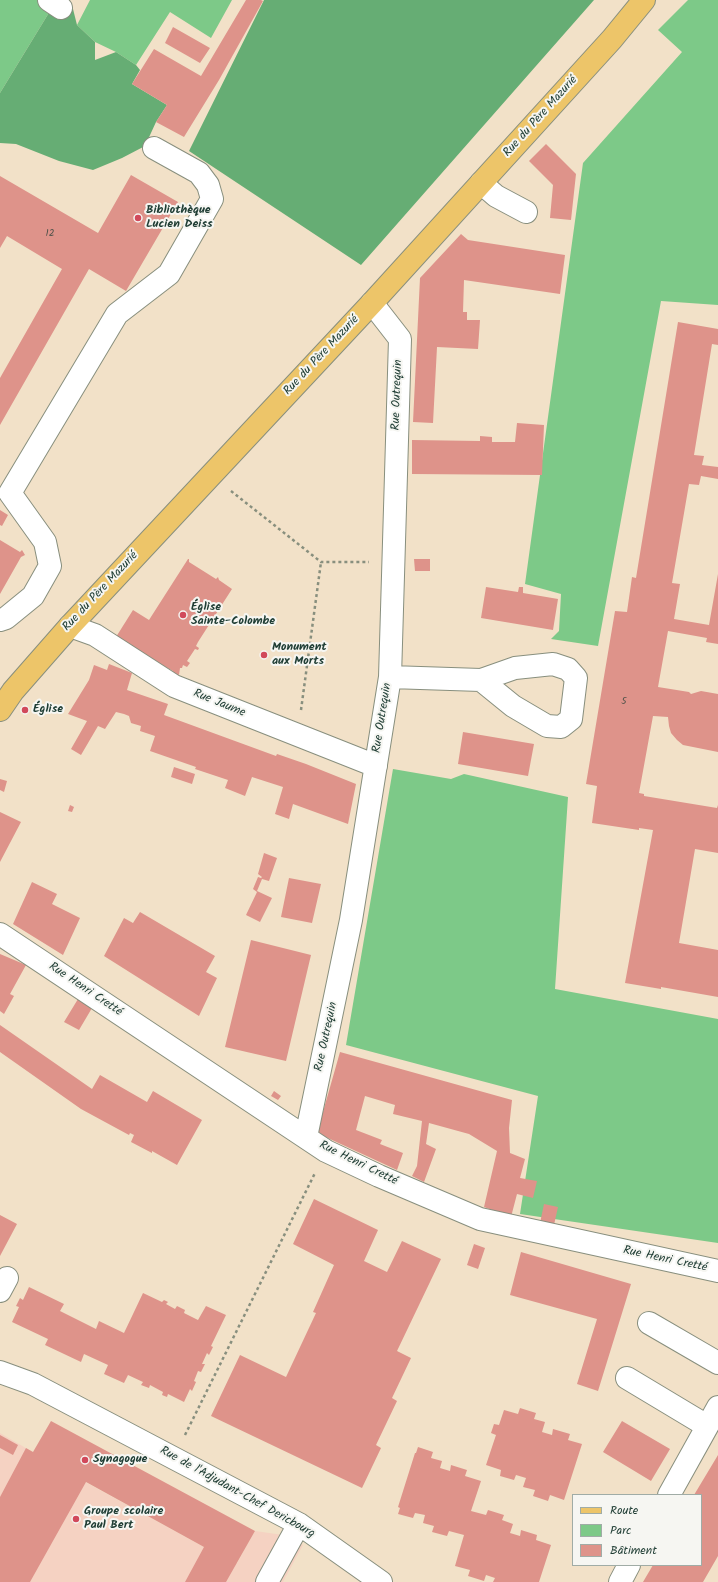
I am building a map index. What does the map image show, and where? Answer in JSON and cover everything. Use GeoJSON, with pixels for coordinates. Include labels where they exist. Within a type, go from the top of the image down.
{"type":"FeatureCollection","features":[{"type":"Feature","properties":{"kind":"main road","name":"Rue du Père Mazurié"},"geometry":{"type":"LineString","coordinates":[[0,710],[13,691],[70,626],[372,303],[612,39],[644,0]]}},
{"type":"Feature","properties":{"kind":"street"},"geometry":{"type":"LineString","coordinates":[[0,620],[6,618],[33,596],[50,566],[45,542],[10,493],[117,314],[169,274],[212,199],[208,184],[199,173],[154,148]]}},
{"type":"Feature","properties":{"kind":"street"},"geometry":{"type":"LineString","coordinates":[[480,183],[496,196],[526,212]]}},
{"type":"Feature","properties":{"kind":"street","name":"Rue Outrequin"},"geometry":{"type":"LineString","coordinates":[[306,1137],[351,920],[390,677],[400,339],[372,303]]}},
{"type":"Feature","properties":{"kind":"street","name":"Rue Jaume"},"geometry":{"type":"LineString","coordinates":[[70,626],[95,635],[174,686],[376,766]]}},
{"type":"Feature","properties":{"kind":"street"},"geometry":{"type":"LineString","coordinates":[[390,677],[481,680]]}},
{"type":"Feature","properties":{"kind":"street","name":"Rue Henri Cretté"},"geometry":{"type":"LineString","coordinates":[[0,934],[326,1151],[480,1219],[718,1271]]}},
{"type":"Feature","properties":{"kind":"street"},"geometry":{"type":"LineString","coordinates":[[649,1323],[718,1363]]}},
{"type":"Feature","properties":{"kind":"street","name":"Rue de l'Adjudant-Chef Dericbourg"},"geometry":{"type":"LineString","coordinates":[[0,1372],[33,1384],[299,1524],[381,1582]]}},
{"type":"Feature","properties":{"kind":"street"},"geometry":{"type":"LineString","coordinates":[[627,1378],[707,1426]]}},
{"type":"Feature","properties":{"kind":"street"},"geometry":{"type":"LineString","coordinates":[[670,1494],[718,1407]]}},
{"type":"Feature","properties":{"kind":"street"},"geometry":{"type":"LineString","coordinates":[[267,1582],[299,1524]]}},
{"type":"Feature","properties":{"kind":"street"},"geometry":{"type":"LineString","coordinates":[[620,1582],[628,1566]]}},
{"type":"Feature","properties":{"kind":"path"},"geometry":{"type":"LineString","coordinates":[[210,475],[321,562],[393,562]]}},
{"type":"Feature","properties":{"kind":"path"},"geometry":{"type":"LineString","coordinates":[[298,735],[321,562]]}},
{"type":"Feature","properties":{"kind":"path"},"geometry":{"type":"LineString","coordinates":[[174,1458],[326,1151]]}},
{"type":"Feature","properties":{"kind":"shaded area","name":"Groupe scolaire Paul Bert"},"geometry":{"type":"Polygon","coordinates":[[[0,1433],[56,1466],[204,1547],[237,1563],[255,1531],[283,1535],[303,1545],[283,1582],[0,1582],[0,1433]]]}},
{"type":"Feature","properties":{"kind":"green space"},"geometry":{"type":"Polygon","coordinates":[[[0,0],[38,0],[50,11],[0,93],[0,0]]]}},
{"type":"Feature","properties":{"kind":"green space"},"geometry":{"type":"Polygon","coordinates":[[[90,0],[232,0],[211,38],[170,12],[136,65],[116,52],[95,42],[77,25],[90,0]]]}},
{"type":"Feature","properties":{"kind":"green space"},"geometry":{"type":"Polygon","coordinates":[[[264,0],[594,0],[361,265],[189,151],[264,0]]]}},
{"type":"Feature","properties":{"kind":"green space"},"geometry":{"type":"Polygon","coordinates":[[[688,0],[718,0],[718,305],[661,301],[598,646],[551,639],[559,631],[561,594],[525,584],[583,163],[682,52],[658,30],[688,0]]]}},
{"type":"Feature","properties":{"kind":"green space"},"geometry":{"type":"Polygon","coordinates":[[[73,9],[77,25],[95,42],[95,60],[116,52],[136,65],[140,70],[132,84],[167,105],[156,122],[145,146],[122,158],[93,170],[59,161],[16,144],[0,143],[0,93],[50,11],[73,9]]]}},
{"type":"Feature","properties":{"kind":"green space"},"geometry":{"type":"Polygon","coordinates":[[[393,769],[451,779],[464,774],[568,797],[555,989],[718,1019],[718,1243],[520,1214],[538,1096],[346,1045],[393,769]]]}},
{"type":"Feature","properties":{"kind":"building"},"geometry":{"type":"Polygon","coordinates":[[[246,0],[263,1],[219,80],[184,137],[156,122],[167,105],[132,84],[154,49],[201,76],[246,0]]]}},
{"type":"Feature","properties":{"kind":"building"},"geometry":{"type":"Polygon","coordinates":[[[173,27],[210,48],[200,63],[165,43],[173,27]]]}},
{"type":"Feature","properties":{"kind":"building"},"geometry":{"type":"Polygon","coordinates":[[[546,144],[576,174],[571,220],[550,218],[553,185],[529,161],[546,144]]]}},
{"type":"Feature","properties":{"kind":"building"},"geometry":{"type":"Polygon","coordinates":[[[131,175],[178,202],[126,291],[89,269],[0,425],[0,378],[62,269],[7,236],[0,248],[0,176],[98,233],[131,175]]]}},
{"type":"Feature","properties":{"kind":"building"},"geometry":{"type":"Polygon","coordinates":[[[461,234],[468,240],[565,255],[560,294],[464,280],[463,312],[467,312],[467,320],[480,320],[478,349],[437,347],[433,423],[413,422],[420,278],[461,234]]]}},
{"type":"Feature","properties":{"kind":"building"},"geometry":{"type":"Polygon","coordinates":[[[678,322],[718,329],[718,345],[712,344],[694,455],[704,456],[702,465],[718,467],[718,479],[701,476],[699,485],[689,484],[672,583],[680,584],[674,619],[709,625],[718,574],[718,644],[706,642],[707,638],[668,631],[658,687],[689,692],[691,694],[701,691],[718,694],[718,752],[683,745],[671,733],[668,717],[653,716],[639,793],[644,794],[644,796],[717,808],[718,805],[718,853],[695,849],[679,943],[718,950],[718,997],[661,987],[661,989],[625,983],[653,830],[639,828],[639,830],[592,823],[597,786],[586,784],[615,611],[627,612],[632,577],[636,578],[678,322]]]}},
{"type":"Feature","properties":{"kind":"building"},"geometry":{"type":"Polygon","coordinates":[[[517,423],[544,425],[542,475],[412,474],[412,440],[480,441],[480,436],[492,437],[492,442],[515,442],[517,423]]]}},
{"type":"Feature","properties":{"kind":"building"},"geometry":{"type":"Polygon","coordinates":[[[0,510],[8,515],[2,526],[0,525],[0,510]]]}},
{"type":"Feature","properties":{"kind":"building"},"geometry":{"type":"Polygon","coordinates":[[[0,540],[20,552],[22,550],[25,555],[21,557],[0,594],[0,540]]]}},
{"type":"Feature","properties":{"kind":"building","name":"Église Sainte-Colombe"},"geometry":{"type":"Polygon","coordinates":[[[188,559],[189,562],[216,579],[218,577],[219,580],[232,589],[198,642],[196,646],[199,648],[198,650],[195,649],[187,661],[190,663],[187,667],[183,665],[182,668],[180,668],[179,675],[173,673],[173,671],[162,665],[158,665],[158,662],[116,637],[133,610],[149,620],[188,559]]]}},
{"type":"Feature","properties":{"kind":"building"},"geometry":{"type":"Polygon","coordinates":[[[414,559],[430,559],[430,571],[415,571],[414,559]]]}},
{"type":"Feature","properties":{"kind":"building"},"geometry":{"type":"Polygon","coordinates":[[[486,587],[518,592],[519,587],[523,587],[523,593],[558,599],[553,630],[481,618],[486,587]]]}},
{"type":"Feature","properties":{"kind":"building"},"geometry":{"type":"Polygon","coordinates":[[[109,664],[132,673],[127,690],[168,704],[164,715],[276,756],[277,754],[306,764],[356,784],[348,824],[293,804],[289,819],[275,814],[283,787],[252,777],[245,796],[225,788],[228,780],[150,751],[155,736],[140,731],[141,726],[131,723],[129,716],[124,714],[116,712],[105,729],[98,726],[81,755],[71,749],[87,721],[68,714],[89,680],[94,665],[107,670],[109,664]]]}},
{"type":"Feature","properties":{"kind":"building"},"geometry":{"type":"Polygon","coordinates":[[[463,732],[534,744],[528,776],[458,764],[463,732]]]}},
{"type":"Feature","properties":{"kind":"building"},"geometry":{"type":"Polygon","coordinates":[[[174,767],[195,774],[192,784],[171,777],[174,767]]]}},
{"type":"Feature","properties":{"kind":"building"},"geometry":{"type":"Polygon","coordinates":[[[0,779],[7,781],[4,792],[0,790],[0,779]]]}},
{"type":"Feature","properties":{"kind":"building"},"geometry":{"type":"Polygon","coordinates":[[[70,805],[74,807],[72,812],[68,811],[70,805]]]}},
{"type":"Feature","properties":{"kind":"building"},"geometry":{"type":"Polygon","coordinates":[[[0,812],[21,822],[0,862],[0,812]]]}},
{"type":"Feature","properties":{"kind":"building"},"geometry":{"type":"Polygon","coordinates":[[[264,853],[277,858],[269,881],[262,879],[257,891],[272,898],[260,922],[246,915],[257,892],[253,889],[258,877],[262,877],[258,874],[264,853]]]}},
{"type":"Feature","properties":{"kind":"building"},"geometry":{"type":"Polygon","coordinates":[[[289,878],[321,884],[312,923],[281,917],[289,878]]]}},
{"type":"Feature","properties":{"kind":"building"},"geometry":{"type":"Polygon","coordinates":[[[32,882],[57,894],[52,904],[80,918],[63,955],[13,924],[32,882]]]}},
{"type":"Feature","properties":{"kind":"building"},"geometry":{"type":"Polygon","coordinates":[[[140,912],[215,956],[206,972],[217,978],[199,1016],[104,956],[124,918],[133,923],[140,912]]]}},
{"type":"Feature","properties":{"kind":"building"},"geometry":{"type":"Polygon","coordinates":[[[251,940],[311,955],[286,1061],[225,1047],[251,940]]]}},
{"type":"Feature","properties":{"kind":"building"},"geometry":{"type":"Polygon","coordinates":[[[0,954],[26,965],[10,994],[14,996],[4,1014],[0,1011],[0,954]]]}},
{"type":"Feature","properties":{"kind":"building"},"geometry":{"type":"Polygon","coordinates":[[[78,999],[92,1008],[79,1030],[64,1022],[78,999]]]}},
{"type":"Feature","properties":{"kind":"building"},"geometry":{"type":"Polygon","coordinates":[[[0,1025],[92,1089],[100,1075],[147,1102],[153,1091],[202,1120],[177,1165],[152,1151],[152,1153],[131,1142],[134,1135],[130,1133],[129,1135],[81,1109],[0,1052],[0,1025]]]}},
{"type":"Feature","properties":{"kind":"building"},"geometry":{"type":"Polygon","coordinates":[[[340,1052],[512,1100],[509,1128],[510,1153],[525,1159],[520,1178],[537,1181],[533,1198],[517,1194],[511,1217],[484,1207],[497,1151],[469,1134],[429,1123],[426,1144],[436,1149],[424,1182],[412,1176],[417,1166],[422,1121],[393,1114],[395,1105],[365,1096],[356,1130],[382,1140],[380,1144],[403,1153],[397,1170],[317,1133],[340,1052]]]}},
{"type":"Feature","properties":{"kind":"building"},"geometry":{"type":"Polygon","coordinates":[[[274,1091],[281,1096],[278,1100],[271,1096],[274,1091]]]}},
{"type":"Feature","properties":{"kind":"building"},"geometry":{"type":"Polygon","coordinates":[[[314,1199],[378,1230],[364,1261],[387,1272],[402,1241],[441,1259],[397,1351],[411,1358],[392,1398],[397,1401],[376,1445],[381,1448],[362,1488],[211,1416],[240,1355],[286,1377],[316,1313],[313,1312],[334,1265],[293,1244],[314,1199]]]}},
{"type":"Feature","properties":{"kind":"building"},"geometry":{"type":"Polygon","coordinates":[[[544,1204],[558,1207],[554,1225],[540,1223],[544,1204]]]}},
{"type":"Feature","properties":{"kind":"building"},"geometry":{"type":"Polygon","coordinates":[[[0,1215],[17,1224],[0,1256],[0,1215]]]}},
{"type":"Feature","properties":{"kind":"building"},"geometry":{"type":"Polygon","coordinates":[[[474,1244],[485,1248],[478,1269],[467,1265],[474,1244]]]}},
{"type":"Feature","properties":{"kind":"building"},"geometry":{"type":"Polygon","coordinates":[[[521,1252],[631,1284],[598,1391],[577,1384],[597,1319],[510,1295],[521,1252]]]}},
{"type":"Feature","properties":{"kind":"building"},"geometry":{"type":"Polygon","coordinates":[[[29,1287],[64,1304],[60,1311],[96,1329],[99,1321],[124,1333],[143,1293],[162,1302],[164,1300],[168,1302],[166,1304],[175,1309],[177,1306],[185,1310],[184,1313],[198,1320],[206,1306],[226,1315],[211,1346],[213,1347],[209,1355],[207,1353],[202,1364],[205,1364],[201,1372],[198,1371],[194,1381],[196,1382],[192,1391],[190,1389],[184,1402],[168,1394],[167,1397],[162,1395],[163,1392],[150,1385],[149,1388],[141,1385],[143,1382],[128,1375],[124,1383],[104,1374],[108,1365],[84,1354],[81,1362],[45,1345],[48,1339],[12,1322],[19,1307],[16,1306],[20,1298],[23,1300],[29,1287]]]}},
{"type":"Feature","properties":{"kind":"building"},"geometry":{"type":"Polygon","coordinates":[[[520,1408],[536,1413],[534,1419],[545,1422],[542,1432],[552,1435],[553,1429],[570,1434],[568,1440],[582,1444],[564,1500],[550,1495],[548,1501],[533,1496],[535,1490],[523,1487],[526,1478],[516,1475],[514,1480],[500,1476],[501,1470],[486,1465],[496,1435],[491,1433],[494,1424],[499,1425],[504,1410],[518,1414],[520,1408]]]}},
{"type":"Feature","properties":{"kind":"building"},"geometry":{"type":"Polygon","coordinates":[[[51,1421],[255,1531],[226,1582],[185,1582],[204,1547],[86,1482],[30,1582],[0,1582],[0,1497],[26,1448],[33,1452],[51,1421]]]}},
{"type":"Feature","properties":{"kind":"building"},"geometry":{"type":"Polygon","coordinates":[[[622,1421],[670,1449],[651,1481],[603,1452],[622,1421]]]}},
{"type":"Feature","properties":{"kind":"building"},"geometry":{"type":"Polygon","coordinates":[[[0,1435],[18,1445],[13,1455],[0,1448],[0,1435]]]}},
{"type":"Feature","properties":{"kind":"building"},"geometry":{"type":"Polygon","coordinates":[[[418,1447],[433,1452],[431,1458],[442,1461],[440,1468],[450,1471],[451,1465],[467,1470],[465,1476],[481,1481],[471,1511],[486,1515],[488,1510],[504,1515],[502,1520],[513,1524],[510,1533],[520,1536],[521,1530],[537,1535],[536,1540],[551,1545],[539,1582],[493,1582],[495,1578],[486,1575],[484,1581],[468,1576],[470,1570],[455,1566],[464,1535],[449,1531],[447,1536],[432,1532],[434,1526],[423,1523],[425,1515],[415,1513],[413,1518],[398,1514],[400,1508],[398,1507],[418,1447]]]}},
{"type":"Feature","properties":{"kind":"building"},"geometry":{"type":"Polygon","coordinates":[[[718,1455],[718,1556],[703,1582],[643,1582],[652,1566],[702,1566],[702,1494],[695,1494],[718,1455]]]}},
{"type":"Feature","properties":{"kind":"place","name":"Bibliothèque Lucien Deiss"},"geometry":{"type":"Point","coordinates":[138,218]}},
{"type":"Feature","properties":{"kind":"place","name":"Église Sainte-Colombe"},"geometry":{"type":"Point","coordinates":[183,615]}},
{"type":"Feature","properties":{"kind":"place","name":"Monument aux Morts"},"geometry":{"type":"Point","coordinates":[264,655]}},
{"type":"Feature","properties":{"kind":"place","name":"Église"},"geometry":{"type":"Point","coordinates":[25,710]}},
{"type":"Feature","properties":{"kind":"place","name":"Synagogue"},"geometry":{"type":"Point","coordinates":[85,1460]}},
{"type":"Feature","properties":{"kind":"place","name":"Groupe scolaire Paul Bert"},"geometry":{"type":"Point","coordinates":[76,1519]}}]}
